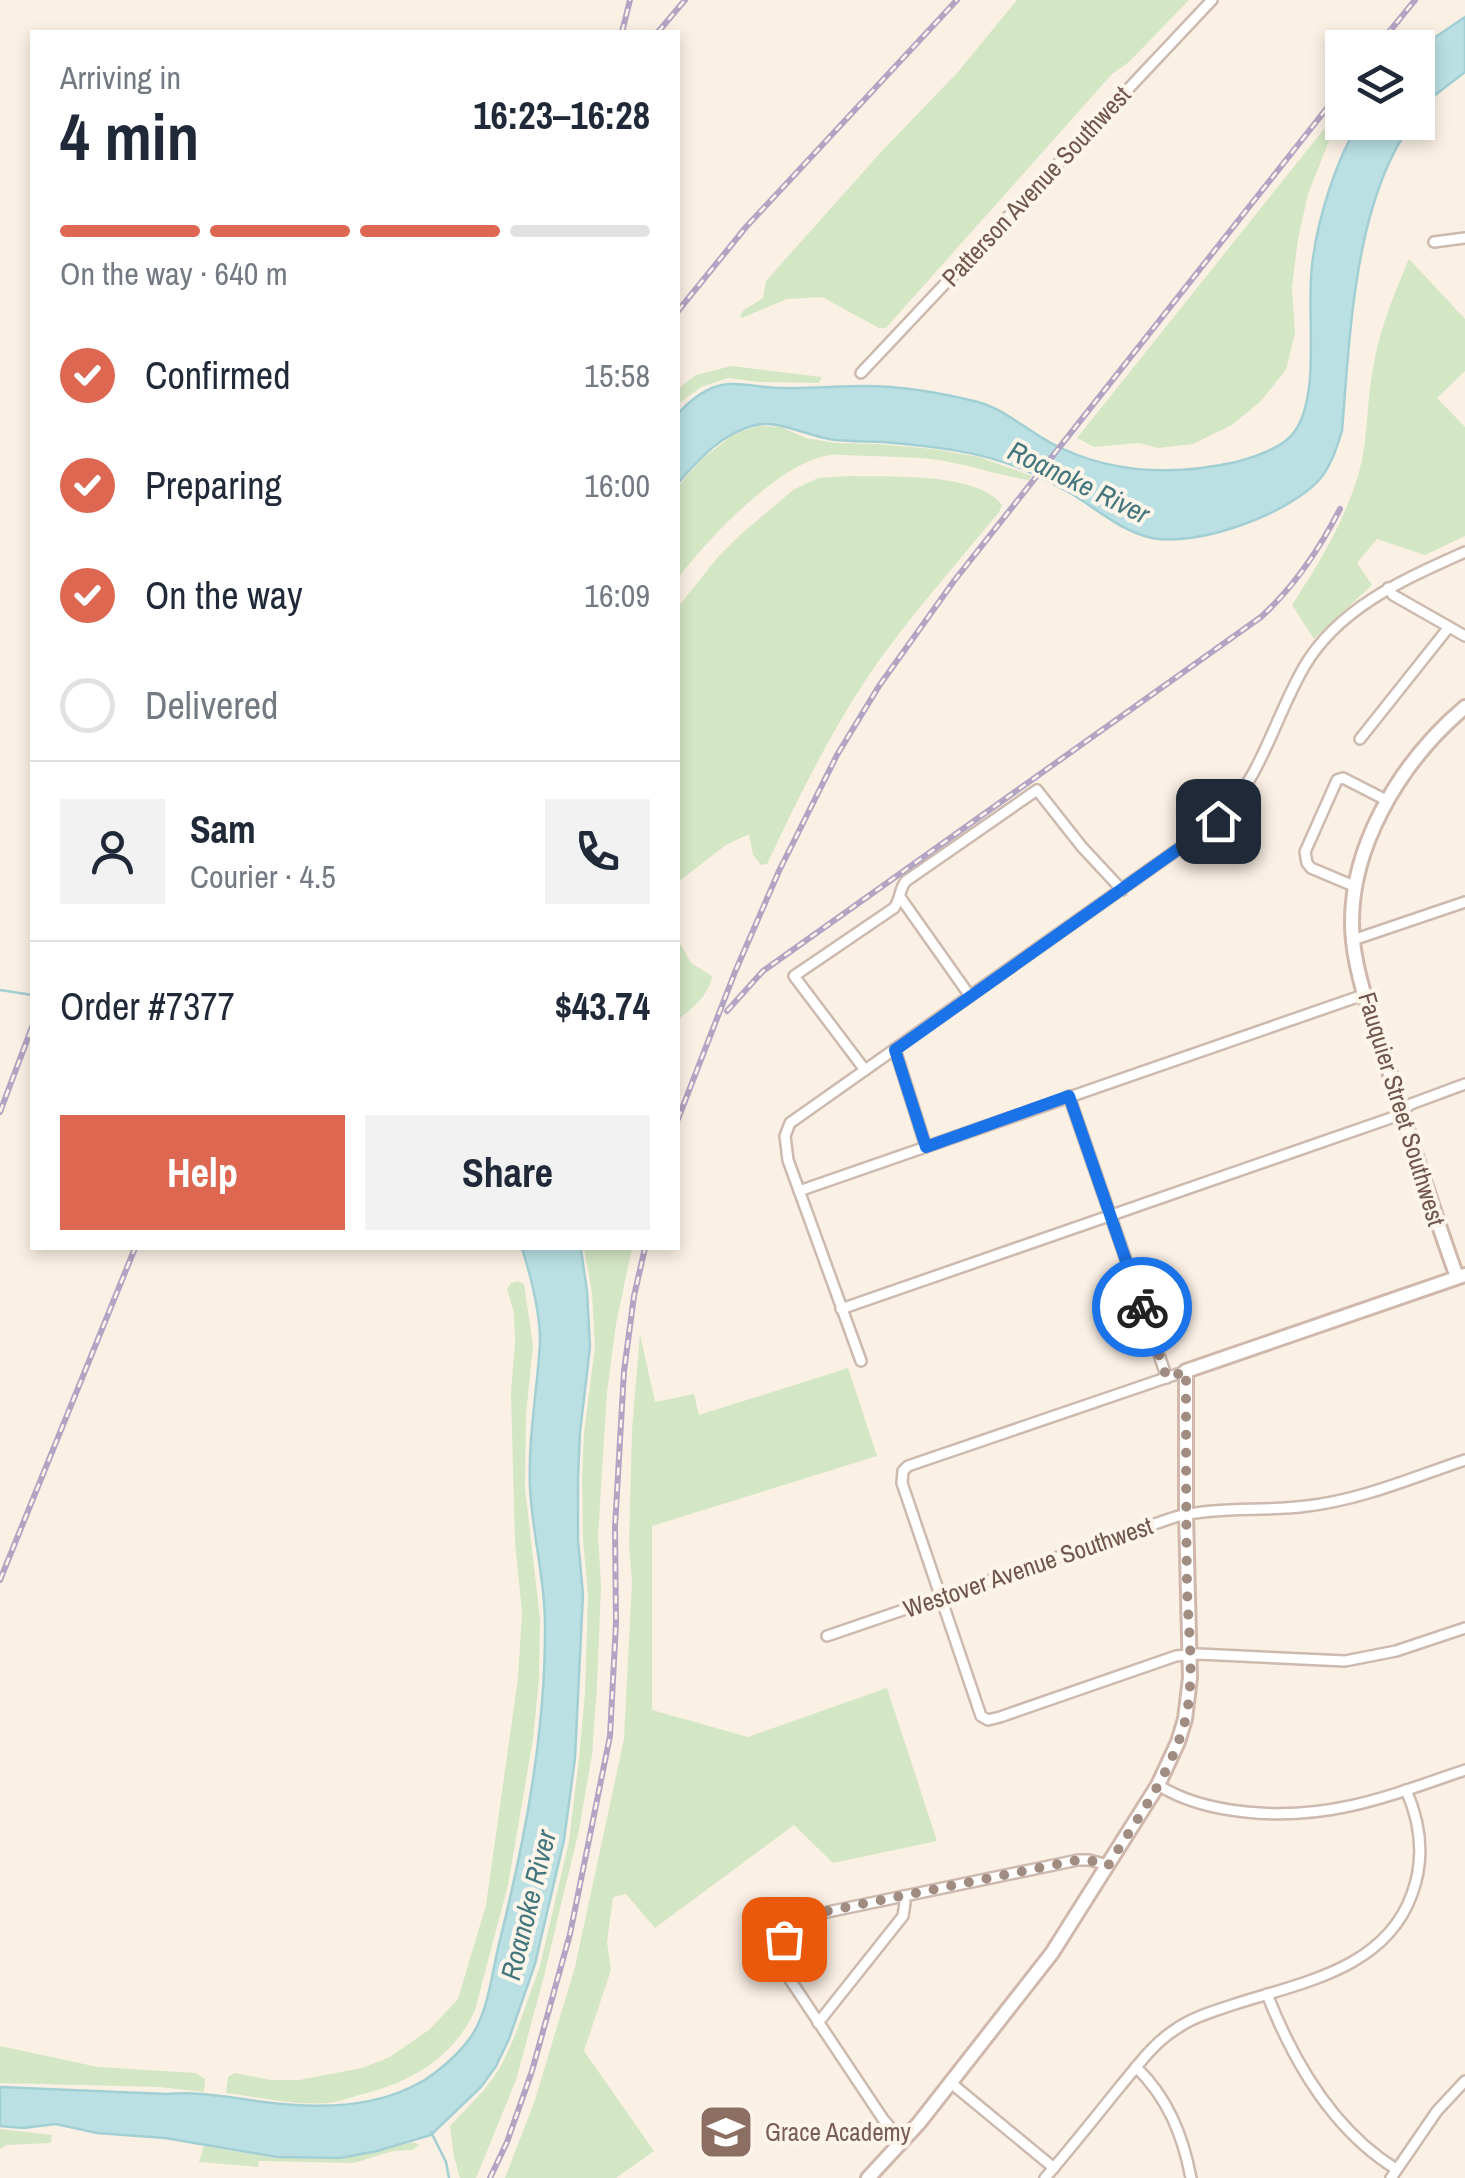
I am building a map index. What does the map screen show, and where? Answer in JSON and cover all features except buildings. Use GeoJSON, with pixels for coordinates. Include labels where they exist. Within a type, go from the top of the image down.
{"type":"FeatureCollection","features":[{"type":"Feature","properties":{"kind":"street","name":"Patterson Avenue Southwest"},"geometry":{"type":"LineString","coordinates":[[861,373],[1212,0]]}},
{"type":"Feature","properties":{"kind":"street"},"geometry":{"type":"LineString","coordinates":[[1434,242],[1465,238]]}},
{"type":"Feature","properties":{"kind":"street"},"geometry":{"type":"LineString","coordinates":[[861,1361],[784,1144],[794,1119],[1205,831],[1248,786],[1313,653],[1341,624],[1388,588],[1465,552]]}},
{"type":"Feature","properties":{"kind":"street"},"geometry":{"type":"LineString","coordinates":[[1388,588],[1465,636]]}},
{"type":"Feature","properties":{"kind":"street"},"geometry":{"type":"LineString","coordinates":[[1360,739],[1449,627]]}},
{"type":"Feature","properties":{"kind":"street","name":"Fauquier Street Southwest"},"geometry":{"type":"LineString","coordinates":[[1461,1276],[1400,1110],[1356,962],[1352,922],[1367,844],[1388,800],[1430,740],[1465,708]]}},
{"type":"Feature","properties":{"kind":"street"},"geometry":{"type":"LineString","coordinates":[[1356,887],[1311,868],[1305,852],[1337,780],[1343,778],[1388,800]]}},
{"type":"Feature","properties":{"kind":"street"},"geometry":{"type":"LineString","coordinates":[[865,1070],[794,976],[894,908],[906,881],[1036,790],[1122,890]]}},
{"type":"Feature","properties":{"kind":"street"},"geometry":{"type":"LineString","coordinates":[[900,898],[970,996]]}},
{"type":"Feature","properties":{"kind":"street"},"geometry":{"type":"LineString","coordinates":[[1353,940],[1465,902]]}},
{"type":"Feature","properties":{"kind":"street"},"geometry":{"type":"LineString","coordinates":[[799,1191],[1366,994]]}},
{"type":"Feature","properties":{"kind":"street"},"geometry":{"type":"LineString","coordinates":[[895,1050],[926,1147]]}},
{"type":"Feature","properties":{"kind":"street"},"geometry":{"type":"LineString","coordinates":[[841,1309],[1391,1118],[1400,1110],[1465,1084]]}},
{"type":"Feature","properties":{"kind":"street"},"geometry":{"type":"LineString","coordinates":[[1069,1096],[1167,1378]]}},
{"type":"Feature","properties":{"kind":"street"},"geometry":{"type":"LineString","coordinates":[[1461,1276],[916,1464],[903,1471],[902,1483],[981,1716],[988,1720],[1168,1658],[1190,1654],[1345,1662],[1396,1651],[1465,1628]]}},
{"type":"Feature","properties":{"kind":"street"},"geometry":{"type":"LineString","coordinates":[[868,2178],[903,2142],[1052,1953],[1168,1766],[1185,1719],[1190,1678],[1186,1371]]}},
{"type":"Feature","properties":{"kind":"street","name":"Westover Avenue Southwest"},"geometry":{"type":"LineString","coordinates":[[827,1636],[1186,1514],[1308,1506],[1340,1500],[1465,1460]]}},
{"type":"Feature","properties":{"kind":"street"},"geometry":{"type":"LineString","coordinates":[[1158,1785],[1204,1805],[1274,1815],[1327,1812],[1372,1802],[1465,1770]]}},
{"type":"Feature","properties":{"kind":"street"},"geometry":{"type":"LineString","coordinates":[[1045,2178],[1160,2040],[1186,2022],[1330,1973],[1377,1946],[1395,1928],[1410,1900],[1419,1870],[1417,1821],[1406,1790]]}},
{"type":"Feature","properties":{"kind":"street"},"geometry":{"type":"LineString","coordinates":[[903,2142],[883,2120],[783,1966],[784,1939],[796,1924],[813,1914],[1078,1860],[1108,1866]]}},
{"type":"Feature","properties":{"kind":"street"},"geometry":{"type":"LineString","coordinates":[[818,2023],[902,1916],[904,1896]]}},
{"type":"Feature","properties":{"kind":"street"},"geometry":{"type":"LineString","coordinates":[[1267,1994],[1300,2066],[1331,2110],[1394,2173],[1437,2111],[1465,2081]]}},
{"type":"Feature","properties":{"kind":"street"},"geometry":{"type":"LineString","coordinates":[[1136,2067],[1161,2096],[1172,2117],[1191,2178]]}},
{"type":"Feature","properties":{"kind":"street"},"geometry":{"type":"LineString","coordinates":[[951,2083],[1054,2168]]}},
{"type":"Feature","properties":{"kind":"green space"},"geometry":{"type":"Polygon","coordinates":[[[1017,0],[1189,0],[1129,62],[1112,74],[886,328],[879,328],[822,297],[787,299],[742,318],[744,310],[763,298],[766,281],[957,73],[1017,0]]]}},
{"type":"Feature","properties":{"kind":"green space"},"geometry":{"type":"Polygon","coordinates":[[[1324,129],[1325,140],[1329,141],[1308,194],[1298,239],[1292,288],[1295,333],[1286,370],[1260,402],[1232,425],[1193,444],[1094,447],[1077,438],[1324,129]]]}},
{"type":"Feature","properties":{"kind":"green space"},"geometry":{"type":"Polygon","coordinates":[[[1409,259],[1465,319],[1465,371],[1437,398],[1465,427],[1465,536],[1425,555],[1377,539],[1357,563],[1372,585],[1314,639],[1292,605],[1333,536],[1357,480],[1376,354],[1409,259]]]}},
{"type":"Feature","properties":{"kind":"green space"},"geometry":{"type":"Polygon","coordinates":[[[731,366],[822,377],[819,383],[728,378],[701,387],[680,403],[680,387],[696,375],[731,366]]]}},
{"type":"Feature","properties":{"kind":"green space"},"geometry":{"type":"Polygon","coordinates":[[[758,426],[781,427],[806,438],[835,443],[933,449],[979,457],[1032,476],[1029,480],[923,458],[831,455],[811,460],[747,504],[680,576],[680,484],[703,458],[734,434],[758,426]]]}},
{"type":"Feature","properties":{"kind":"green space"},"geometry":{"type":"Polygon","coordinates":[[[908,477],[953,482],[990,494],[1002,505],[892,643],[856,695],[767,864],[761,865],[753,855],[749,834],[726,845],[680,880],[680,604],[741,534],[793,490],[818,478],[908,477]]]}},
{"type":"Feature","properties":{"kind":"green space"},"geometry":{"type":"Polygon","coordinates":[[[680,944],[691,963],[712,976],[694,1006],[680,1018],[680,944]]]}},
{"type":"Feature","properties":{"kind":"green space"},"geometry":{"type":"Polygon","coordinates":[[[584,1250],[632,1250],[607,1392],[598,1536],[601,1585],[592,1755],[579,1830],[516,2080],[476,2178],[460,2178],[450,2126],[500,2068],[514,2038],[540,1966],[569,1841],[585,1693],[588,1594],[582,1478],[595,1347],[584,1250]]]}},
{"type":"Feature","properties":{"kind":"green space"},"geometry":{"type":"Polygon","coordinates":[[[518,1281],[524,1284],[533,1345],[526,1415],[525,1488],[540,1619],[539,1679],[508,1885],[475,2010],[442,2055],[412,2076],[377,2090],[315,2104],[226,2093],[228,2077],[235,2073],[271,2080],[299,2080],[362,2068],[390,2057],[430,2029],[458,1999],[486,1905],[518,1678],[522,1613],[515,1543],[511,1393],[515,1342],[514,1313],[507,1289],[518,1281]]]}},
{"type":"Feature","properties":{"kind":"green space"},"geometry":{"type":"Polygon","coordinates":[[[640,1334],[655,1402],[694,1394],[699,1415],[848,1368],[877,1456],[652,1526],[652,1710],[748,1737],[887,1688],[937,1841],[833,1863],[794,1825],[655,1928],[626,1894],[613,1897],[607,1942],[611,1970],[584,2051],[654,2151],[616,2178],[505,2178],[535,2100],[575,1967],[624,1739],[632,1582],[632,1430],[640,1334]]]}},
{"type":"Feature","properties":{"kind":"green space"},"geometry":{"type":"Polygon","coordinates":[[[0,2046],[98,2067],[196,2073],[205,2079],[204,2092],[159,2087],[0,2083],[0,2046]]]}},
{"type":"Feature","properties":{"kind":"green space"},"geometry":{"type":"Polygon","coordinates":[[[0,2129],[52,2135],[51,2143],[7,2145],[0,2149],[0,2129]]]}},
{"type":"Feature","properties":{"kind":"green space"},"geometry":{"type":"Polygon","coordinates":[[[414,2142],[419,2145],[413,2150],[393,2151],[354,2163],[259,2161],[258,2167],[199,2162],[204,2146],[276,2158],[339,2159],[414,2142]]]}},
{"type":"Feature","properties":{"kind":"water"},"geometry":{"type":"Polygon","coordinates":[[[1465,17],[1465,72],[1435,95],[1435,37],[1465,17]]]}},
{"type":"Feature","properties":{"kind":"water","name":"Roanoke River"},"geometry":{"type":"Polygon","coordinates":[[[1349,140],[1402,140],[1378,191],[1366,230],[1352,312],[1340,437],[1320,479],[1306,492],[1265,515],[1193,538],[1152,538],[1120,525],[1048,481],[990,458],[919,445],[829,439],[765,424],[722,440],[680,481],[680,412],[700,394],[729,384],[792,388],[879,386],[950,396],[997,410],[1073,453],[1142,469],[1212,466],[1244,460],[1277,447],[1295,431],[1308,396],[1314,249],[1335,174],[1349,140]]]}},
{"type":"Feature","properties":{"kind":"water","name":"Roanoke River"},"geometry":{"type":"Polygon","coordinates":[[[523,1250],[581,1250],[590,1347],[578,1478],[583,1594],[575,1758],[564,1840],[535,1964],[496,2066],[481,2087],[431,2135],[340,2158],[277,2157],[56,2124],[0,2126],[0,2087],[203,2094],[305,2106],[368,2101],[426,2079],[453,2058],[474,2032],[490,1989],[525,1825],[542,1704],[544,1606],[530,1469],[540,1344],[535,1295],[523,1250]]]}},
{"type":"Feature","properties":{"kind":"waterway"},"geometry":{"type":"LineString","coordinates":[[0,990],[30,995]]}},
{"type":"Feature","properties":{"kind":"waterway"},"geometry":{"type":"LineString","coordinates":[[431,2132],[446,2162],[449,2178]]}},
{"type":"Feature","properties":{"kind":"railway"},"geometry":{"type":"LineString","coordinates":[[622,30],[630,0]]}},
{"type":"Feature","properties":{"kind":"railway"},"geometry":{"type":"LineString","coordinates":[[660,30],[685,0]]}},
{"type":"Feature","properties":{"kind":"railway"},"geometry":{"type":"LineString","coordinates":[[680,309],[746,227],[957,0]]}},
{"type":"Feature","properties":{"kind":"railway"},"geometry":{"type":"LineString","coordinates":[[1391,30],[1415,0]]}},
{"type":"Feature","properties":{"kind":"railway"},"geometry":{"type":"LineString","coordinates":[[680,1114],[779,871],[837,755],[879,686],[954,581],[1325,111]]}},
{"type":"Feature","properties":{"kind":"railway"},"geometry":{"type":"LineString","coordinates":[[727,1011],[763,971],[1261,617],[1305,567],[1340,509]]}},
{"type":"Feature","properties":{"kind":"railway"},"geometry":{"type":"LineString","coordinates":[[0,1112],[30,1032]]}},
{"type":"Feature","properties":{"kind":"railway"},"geometry":{"type":"LineString","coordinates":[[0,1580],[134,1250]]}},
{"type":"Feature","properties":{"kind":"railway"},"geometry":{"type":"LineString","coordinates":[[490,2178],[532,2071],[570,1934],[610,1736],[616,1623],[615,1527],[624,1371],[645,1250]]}},
{"type":"Feature","properties":{"kind":"way so far"},"geometry":{"type":"LineString","coordinates":[[784,1939],[796,1924],[813,1914],[1078,1860],[1108,1866],[1158,1785],[1178,1742],[1189,1698],[1186,1371],[1167,1378],[1142,1307]]}},
{"type":"Feature","properties":{"kind":"place","name":"Grace Academy"},"geometry":{"type":"Point","coordinates":[726,2132]}},
{"type":"Feature","properties":{"kind":"route"},"geometry":{"type":"LineString","coordinates":[[1142,1307],[1069,1096],[926,1147],[895,1050],[1218,821]]}}]}
